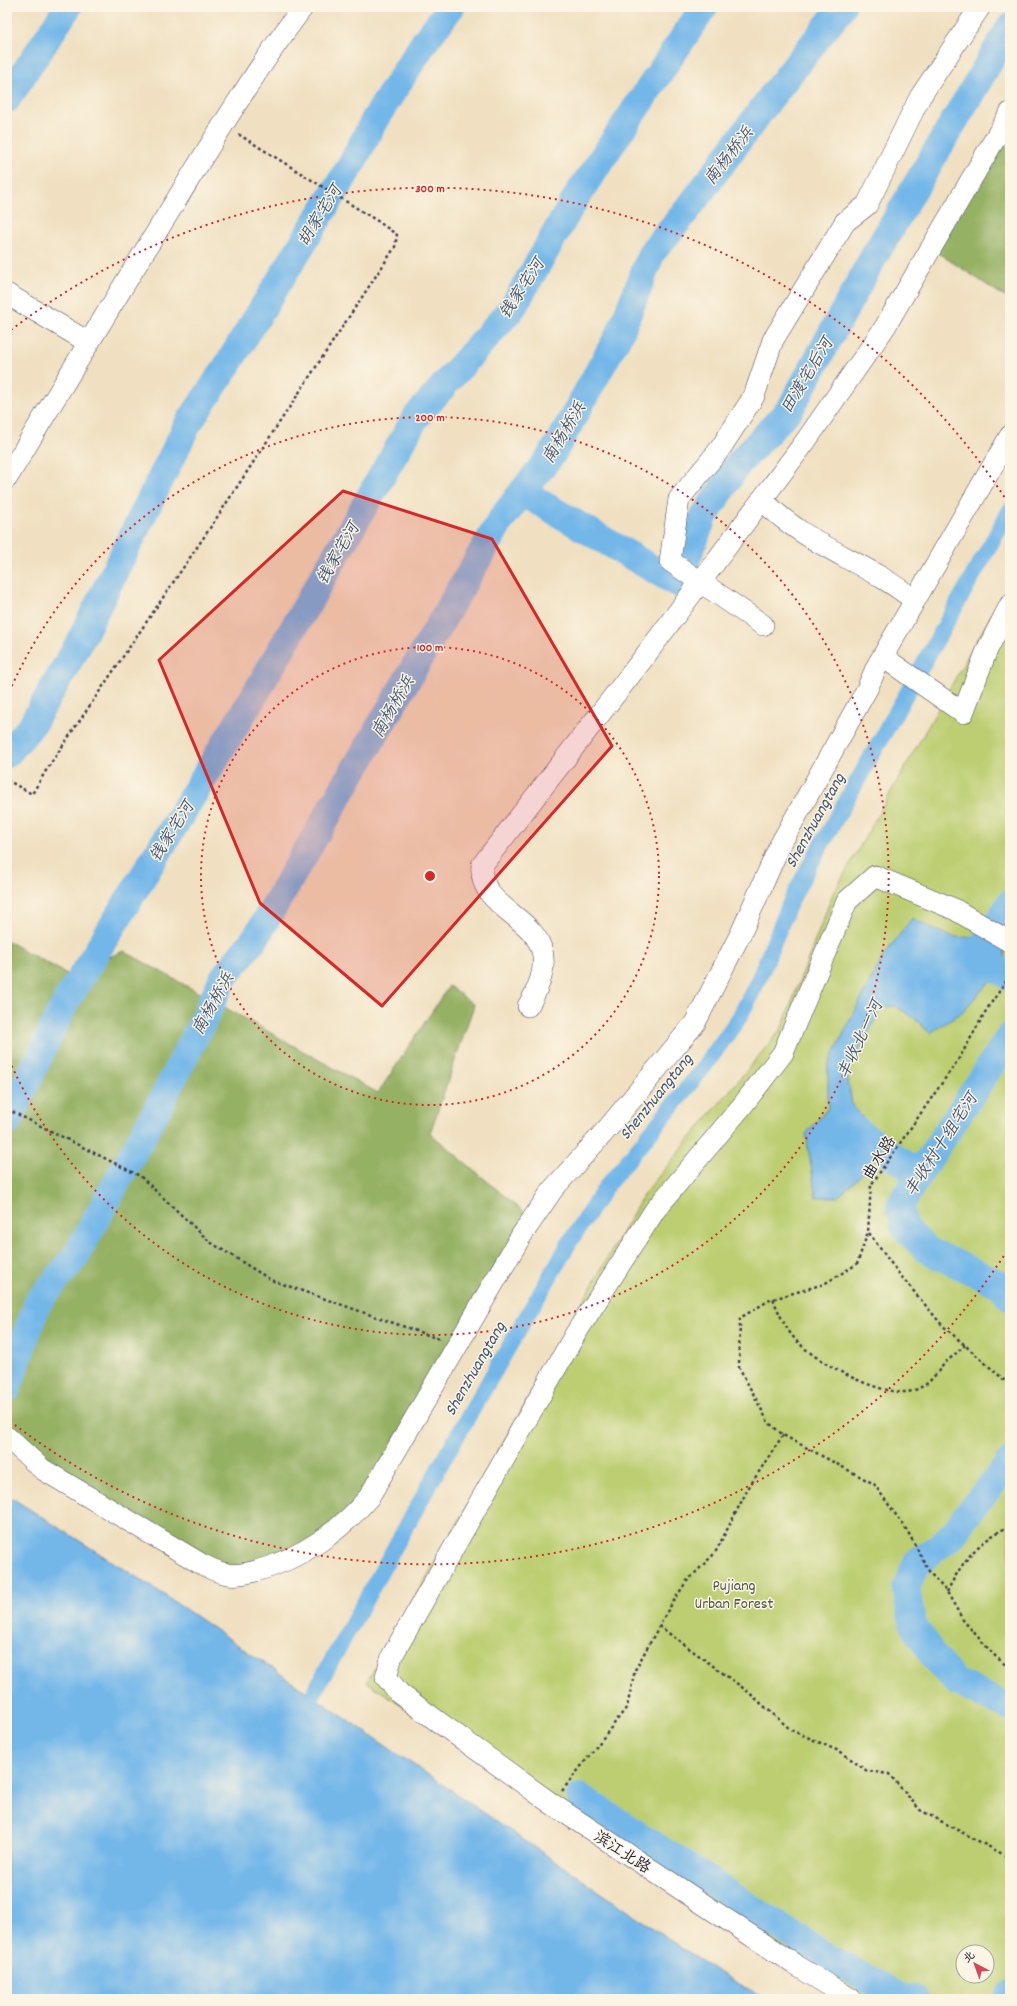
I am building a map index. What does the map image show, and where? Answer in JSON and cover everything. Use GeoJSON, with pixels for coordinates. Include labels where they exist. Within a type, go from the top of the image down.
{"type":"FeatureCollection","features":[{"type":"Feature","properties":{"kind":"street"},"geometry":{"type":"LineString","coordinates":[[7,478],[88,342],[224,125],[280,37],[303,7]]}},
{"type":"Feature","properties":{"kind":"street"},"geometry":{"type":"LineString","coordinates":[[763,625],[670,562],[679,499],[720,449],[754,396],[773,340],[845,222],[867,206],[920,96],[980,7]]}},
{"type":"Feature","properties":{"kind":"street"},"geometry":{"type":"LineString","coordinates":[[528,1006],[538,989],[544,959],[542,946],[534,933],[496,901],[481,875],[482,865],[642,660],[696,580],[762,499],[805,442],[885,327],[1010,113]]}},
{"type":"Feature","properties":{"kind":"street"},"geometry":{"type":"LineString","coordinates":[[7,294],[88,342]]}},
{"type":"Feature","properties":{"kind":"street"},"geometry":{"type":"LineString","coordinates":[[7,1437],[42,1470],[203,1565],[230,1575],[249,1573],[283,1562],[306,1551],[337,1529],[360,1508],[369,1497],[521,1236],[542,1204],[553,1189],[608,1128],[695,1023],[741,933],[780,845],[886,659],[914,600],[1010,436]]}},
{"type":"Feature","properties":{"kind":"street"},"geometry":{"type":"LineString","coordinates":[[762,499],[776,515],[818,543],[867,568],[896,585],[914,600]]}},
{"type":"Feature","properties":{"kind":"street"},"geometry":{"type":"LineString","coordinates":[[886,659],[959,710],[1010,605]]}},
{"type":"Feature","properties":{"kind":"street","name":"滨江北路"},"geometry":{"type":"LineString","coordinates":[[851,1999],[794,1964],[552,1804],[400,1694],[386,1677],[392,1656],[576,1333],[655,1210],[742,1106],[783,1053],[847,901],[875,876],[954,909],[1010,942]]}},
{"type":"Feature","properties":{"kind":"path"},"geometry":{"type":"LineString","coordinates":[[7,780],[32,794],[46,769],[213,524],[395,247],[397,235],[224,125]]}},
{"type":"Feature","properties":{"kind":"path","name":"曲水路"},"geometry":{"type":"LineString","coordinates":[[783,1435],[768,1422],[739,1367],[740,1318],[773,1299],[824,1284],[856,1264],[868,1232],[871,1185],[960,1057],[987,1009],[1010,976]]}},
{"type":"Feature","properties":{"kind":"path"},"geometry":{"type":"LineString","coordinates":[[7,1109],[140,1176],[210,1242],[272,1280],[457,1345]]}},
{"type":"Feature","properties":{"kind":"path"},"geometry":{"type":"LineString","coordinates":[[868,1232],[922,1302],[942,1325],[1010,1386]]}},
{"type":"Feature","properties":{"kind":"path"},"geometry":{"type":"LineString","coordinates":[[773,1299],[790,1333],[807,1352],[858,1380],[893,1391],[907,1392],[923,1386],[965,1345]]}},
{"type":"Feature","properties":{"kind":"path"},"geometry":{"type":"LineString","coordinates":[[552,1804],[627,1707],[635,1670],[659,1626],[686,1582],[715,1553],[749,1487],[783,1435],[874,1484],[908,1532],[930,1573],[947,1592],[963,1620],[992,1653],[1010,1669]]}},
{"type":"Feature","properties":{"kind":"path"},"geometry":{"type":"LineString","coordinates":[[947,1592],[958,1568],[971,1553],[996,1532],[1010,1526]]}},
{"type":"Feature","properties":{"kind":"path"},"geometry":{"type":"LineString","coordinates":[[659,1626],[747,1690],[791,1730],[841,1752],[867,1770],[889,1774],[920,1810],[1010,1858]]}},
{"type":"Feature","properties":{"kind":"highlighted area"},"geometry":{"type":"Polygon","coordinates":[[[343,491],[492,539],[612,746],[382,1006],[260,903],[159,660],[343,491]]]}},
{"type":"Feature","properties":{"kind":"green space"},"geometry":{"type":"Polygon","coordinates":[[[1010,113],[1010,300],[932,249],[1010,113]]]}},
{"type":"Feature","properties":{"kind":"green space","name":"Pujiang Urban Forest"},"geometry":{"type":"Polygon","coordinates":[[[1010,582],[1010,1999],[846,1999],[367,1682],[644,1194],[782,1028],[832,896],[1010,582]]]}},
{"type":"Feature","properties":{"kind":"green space"},"geometry":{"type":"Polygon","coordinates":[[[7,941],[67,974],[124,951],[378,1093],[449,986],[474,1005],[430,1133],[532,1219],[360,1508],[283,1562],[218,1572],[7,1441],[7,941]]]}},
{"type":"Feature","properties":{"kind":"water"},"geometry":{"type":"Polygon","coordinates":[[[912,918],[937,931],[953,936],[971,937],[981,934],[1004,947],[1006,964],[961,1013],[930,1033],[913,1017],[895,1006],[881,1008],[847,1074],[852,1104],[870,1127],[885,1140],[865,1171],[838,1197],[816,1197],[806,1134],[828,1108],[828,1066],[884,955],[912,918]]]}},
{"type":"Feature","properties":{"kind":"water"},"geometry":{"type":"Polygon","coordinates":[[[7,1495],[157,1590],[716,1971],[766,1999],[7,1999],[7,1495]]]}},
{"type":"Feature","properties":{"kind":"waterway"},"geometry":{"type":"LineString","coordinates":[[7,99],[68,7]]}},
{"type":"Feature","properties":{"kind":"waterway","name":"胡家宅河"},"geometry":{"type":"LineString","coordinates":[[7,754],[31,726],[77,647],[188,424],[225,369],[351,165],[375,119],[425,41],[451,7]]}},
{"type":"Feature","properties":{"kind":"waterway","name":"钱家宅河"},"geometry":{"type":"LineString","coordinates":[[7,1123],[65,1003],[254,696],[416,417],[513,307],[578,194],[704,7]]}},
{"type":"Feature","properties":{"kind":"waterway","name":"南杨桥浜"},"geometry":{"type":"LineString","coordinates":[[7,1389],[38,1302],[75,1257],[153,1117],[202,1023],[223,978],[256,937],[502,518],[553,453],[621,331],[652,252],[688,209],[771,97],[842,7]]}},
{"type":"Feature","properties":{"kind":"waterway","name":"田渡宅后河"},"geometry":{"type":"LineString","coordinates":[[522,492],[677,583],[703,518],[738,464],[790,409],[873,258],[1010,27]]}},
{"type":"Feature","properties":{"kind":"waterway","name":"Shenzhuangtang"},"geometry":{"type":"LineString","coordinates":[[312,1696],[446,1455],[571,1240],[605,1188],[704,1067],[739,1018],[757,983],[790,903],[806,872],[1010,510]]}},
{"type":"Feature","properties":{"kind":"waterway","name":"丰收北一河"},"geometry":{"type":"LineString","coordinates":[[978,955],[1010,903]]}},
{"type":"Feature","properties":{"kind":"waterway"},"geometry":{"type":"LineString","coordinates":[[977,957],[1010,977]]}},
{"type":"Feature","properties":{"kind":"waterway","name":"丰收村十组宅河"},"geometry":{"type":"LineString","coordinates":[[1010,1036],[919,1174],[900,1206],[904,1227],[927,1250],[1001,1285],[1010,1297]]}},
{"type":"Feature","properties":{"kind":"waterway","name":"丰收北一河"},"geometry":{"type":"LineString","coordinates":[[849,1125],[919,1174]]}},
{"type":"Feature","properties":{"kind":"waterway","name":"丰收村十组宅河"},"geometry":{"type":"LineString","coordinates":[[1010,1462],[965,1517],[953,1535],[916,1564],[906,1588],[913,1625],[938,1662],[956,1682],[1010,1708]]}},
{"type":"Feature","properties":{"kind":"waterway"},"geometry":{"type":"LineString","coordinates":[[580,1797],[820,1953],[903,1998],[915,1999]]}},
{"type":"Feature","properties":{"kind":"waterway"},"geometry":{"type":"LineString","coordinates":[[1007,1999],[1010,1994]]}}]}
